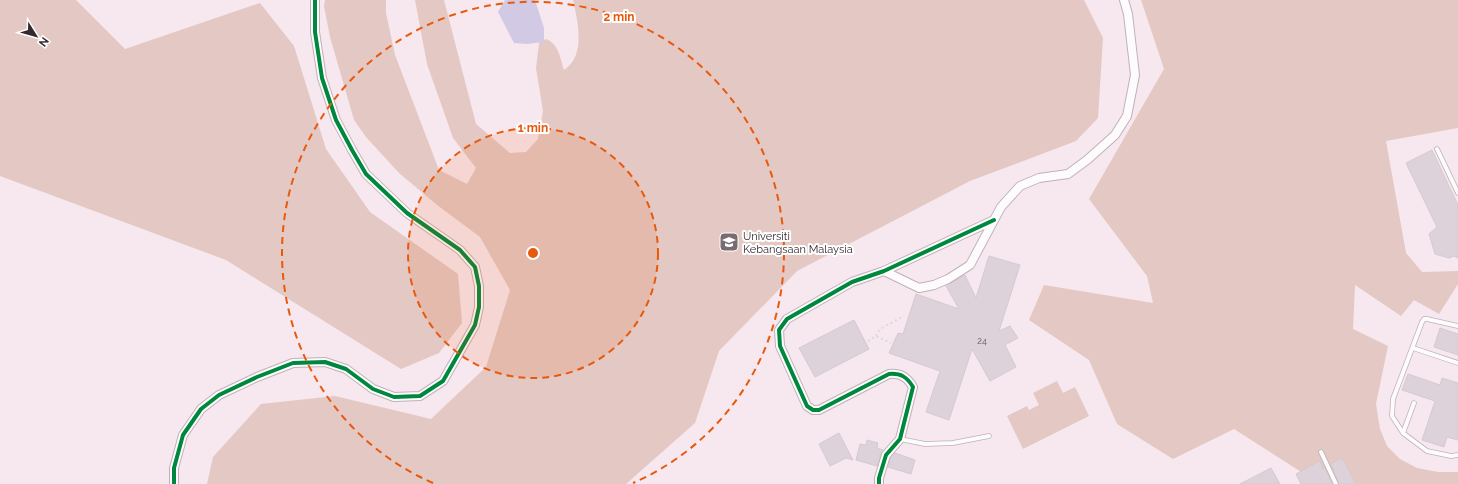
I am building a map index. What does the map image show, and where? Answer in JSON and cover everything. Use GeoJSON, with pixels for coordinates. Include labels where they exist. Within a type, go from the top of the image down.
{"type":"FeatureCollection","features":[{"type":"Feature","properties":{"kind":"street"},"geometry":{"type":"LineString","coordinates":[[174,484],[174,468],[183,435],[202,409],[219,395],[257,376],[292,363],[325,362],[346,369],[373,389],[394,397],[420,396],[443,381],[456,360],[476,319],[480,307],[479,286],[475,267],[460,250],[407,213],[366,174],[352,150],[336,120],[322,78],[315,32],[316,0]]}},
{"type":"Feature","properties":{"kind":"street"},"geometry":{"type":"LineString","coordinates":[[884,271],[919,288],[934,285],[948,279],[970,265],[1001,207],[1020,186],[1039,178],[1068,174],[1087,160],[1115,135],[1127,116],[1135,75],[1128,14],[1124,0]]}},
{"type":"Feature","properties":{"kind":"street"},"geometry":{"type":"LineString","coordinates":[[879,484],[879,478],[886,455],[900,439],[913,387],[910,381],[897,373],[889,374],[819,410],[813,410],[807,406],[780,346],[779,330],[787,319],[852,282],[884,271],[994,220]]}},
{"type":"Feature","properties":{"kind":"lane"},"geometry":{"type":"LineString","coordinates":[[1437,149],[1458,193]]}},
{"type":"Feature","properties":{"kind":"lane"},"geometry":{"type":"LineString","coordinates":[[1458,326],[1427,318],[1424,319],[1393,399],[1392,416],[1403,433],[1427,451],[1452,456],[1458,455]]}},
{"type":"Feature","properties":{"kind":"lane"},"geometry":{"type":"LineString","coordinates":[[1413,348],[1458,363]]}},
{"type":"Feature","properties":{"kind":"lane"},"geometry":{"type":"LineString","coordinates":[[1403,433],[1414,403]]}},
{"type":"Feature","properties":{"kind":"lane"},"geometry":{"type":"LineString","coordinates":[[900,439],[925,444],[953,443],[989,436]]}},
{"type":"Feature","properties":{"kind":"lane"},"geometry":{"type":"LineString","coordinates":[[1321,452],[1336,484]]}},
{"type":"Feature","properties":{"kind":"path"},"geometry":{"type":"LineString","coordinates":[[868,341],[876,336],[880,329],[904,316]]}},
{"type":"Feature","properties":{"kind":"path"},"geometry":{"type":"LineString","coordinates":[[876,336],[891,343]]}},
{"type":"Feature","properties":{"kind":"shaded area"},"geometry":{"type":"Polygon","coordinates":[[[0,0],[76,0],[125,49],[260,3],[294,46],[326,149],[370,212],[458,274],[462,323],[439,353],[401,369],[226,260],[0,176],[0,0]]]}},
{"type":"Feature","properties":{"kind":"shaded area"},"geometry":{"type":"Polygon","coordinates":[[[325,0],[386,0],[386,13],[395,55],[439,170],[467,184],[476,168],[453,138],[427,64],[415,0],[444,0],[476,124],[510,153],[526,152],[538,139],[543,111],[536,68],[539,43],[546,39],[554,44],[564,70],[571,64],[575,56],[579,38],[573,0],[1084,0],[1103,38],[1098,118],[1076,141],[970,181],[797,271],[719,351],[695,423],[626,484],[207,484],[213,457],[261,404],[335,396],[431,419],[486,367],[510,290],[480,237],[437,205],[399,173],[366,137],[354,120],[330,37],[324,6],[325,0]]]}},
{"type":"Feature","properties":{"kind":"shaded area"},"geometry":{"type":"Polygon","coordinates":[[[505,0],[535,0],[544,28],[544,42],[527,44],[514,43],[498,12],[505,0]]]}},
{"type":"Feature","properties":{"kind":"shaded area"},"geometry":{"type":"Polygon","coordinates":[[[1141,0],[1458,0],[1458,128],[1386,141],[1406,253],[1422,272],[1458,271],[1458,284],[1439,314],[1414,300],[1401,316],[1355,285],[1353,329],[1388,346],[1376,404],[1380,429],[1387,446],[1400,459],[1417,468],[1438,472],[1458,472],[1458,484],[1320,484],[1234,429],[1173,459],[1117,424],[1089,360],[1029,320],[1044,285],[1153,303],[1147,276],[1089,199],[1164,69],[1141,0]]]}},
{"type":"Feature","properties":{"kind":"shaded area"},"geometry":{"type":"Polygon","coordinates":[[[1057,381],[1063,393],[1075,387],[1089,416],[1023,449],[1007,416],[1027,406],[1029,410],[1039,405],[1033,393],[1057,381]]]}},
{"type":"Feature","properties":{"kind":"building"},"geometry":{"type":"Polygon","coordinates":[[[1432,150],[1458,205],[1458,258],[1454,256],[1449,258],[1435,254],[1429,234],[1437,227],[1406,163],[1432,150]]]}},
{"type":"Feature","properties":{"kind":"building"},"geometry":{"type":"Polygon","coordinates":[[[989,256],[1020,265],[999,331],[1010,326],[1018,338],[1005,345],[1016,367],[990,381],[972,349],[949,420],[926,412],[940,371],[889,353],[898,333],[903,334],[916,294],[959,309],[946,286],[965,275],[976,298],[989,256]]]}},
{"type":"Feature","properties":{"kind":"building"},"geometry":{"type":"Polygon","coordinates":[[[854,320],[869,349],[815,377],[799,348],[854,320]]]}},
{"type":"Feature","properties":{"kind":"building"},"geometry":{"type":"Polygon","coordinates":[[[1440,328],[1458,334],[1458,355],[1434,347],[1440,328]]]}},
{"type":"Feature","properties":{"kind":"building"},"geometry":{"type":"Polygon","coordinates":[[[1408,374],[1440,385],[1442,378],[1458,383],[1458,440],[1447,437],[1444,447],[1422,440],[1435,401],[1402,390],[1408,374]]]}},
{"type":"Feature","properties":{"kind":"building"},"geometry":{"type":"Polygon","coordinates":[[[839,433],[853,460],[846,458],[830,466],[819,444],[839,433]]]}},
{"type":"Feature","properties":{"kind":"building"},"geometry":{"type":"Polygon","coordinates":[[[867,440],[878,443],[877,448],[883,450],[877,466],[856,460],[860,444],[866,445],[867,440]]]}},
{"type":"Feature","properties":{"kind":"building"},"geometry":{"type":"Polygon","coordinates":[[[895,453],[915,460],[911,474],[888,467],[891,458],[895,453]]]}},
{"type":"Feature","properties":{"kind":"building"},"geometry":{"type":"Polygon","coordinates":[[[1342,458],[1356,484],[1339,484],[1331,464],[1342,458]]]}},
{"type":"Feature","properties":{"kind":"building"},"geometry":{"type":"Polygon","coordinates":[[[1320,461],[1332,484],[1301,484],[1296,474],[1320,461]]]}},
{"type":"Feature","properties":{"kind":"building"},"geometry":{"type":"Polygon","coordinates":[[[1271,468],[1280,484],[1240,484],[1271,468]]]}},
{"type":"Feature","properties":{"kind":"cycle path"},"geometry":{"type":"LineString","coordinates":[[174,484],[174,468],[183,435],[201,409],[219,395],[257,377],[293,363],[325,362],[346,369],[373,389],[394,397],[420,396],[443,381],[475,325],[479,307],[479,286],[475,267],[460,250],[407,213],[366,174],[336,120],[322,78],[315,32],[315,0]]}},
{"type":"Feature","properties":{"kind":"cycle path"},"geometry":{"type":"LineString","coordinates":[[879,484],[879,478],[886,455],[900,439],[913,387],[903,376],[889,374],[819,410],[813,410],[807,406],[780,346],[779,330],[787,319],[852,282],[884,271],[994,220]]}},
{"type":"Feature","properties":{"kind":"place","name":"Universiti Kebangsaan Malaysia"},"geometry":{"type":"Point","coordinates":[729,242]}}]}
